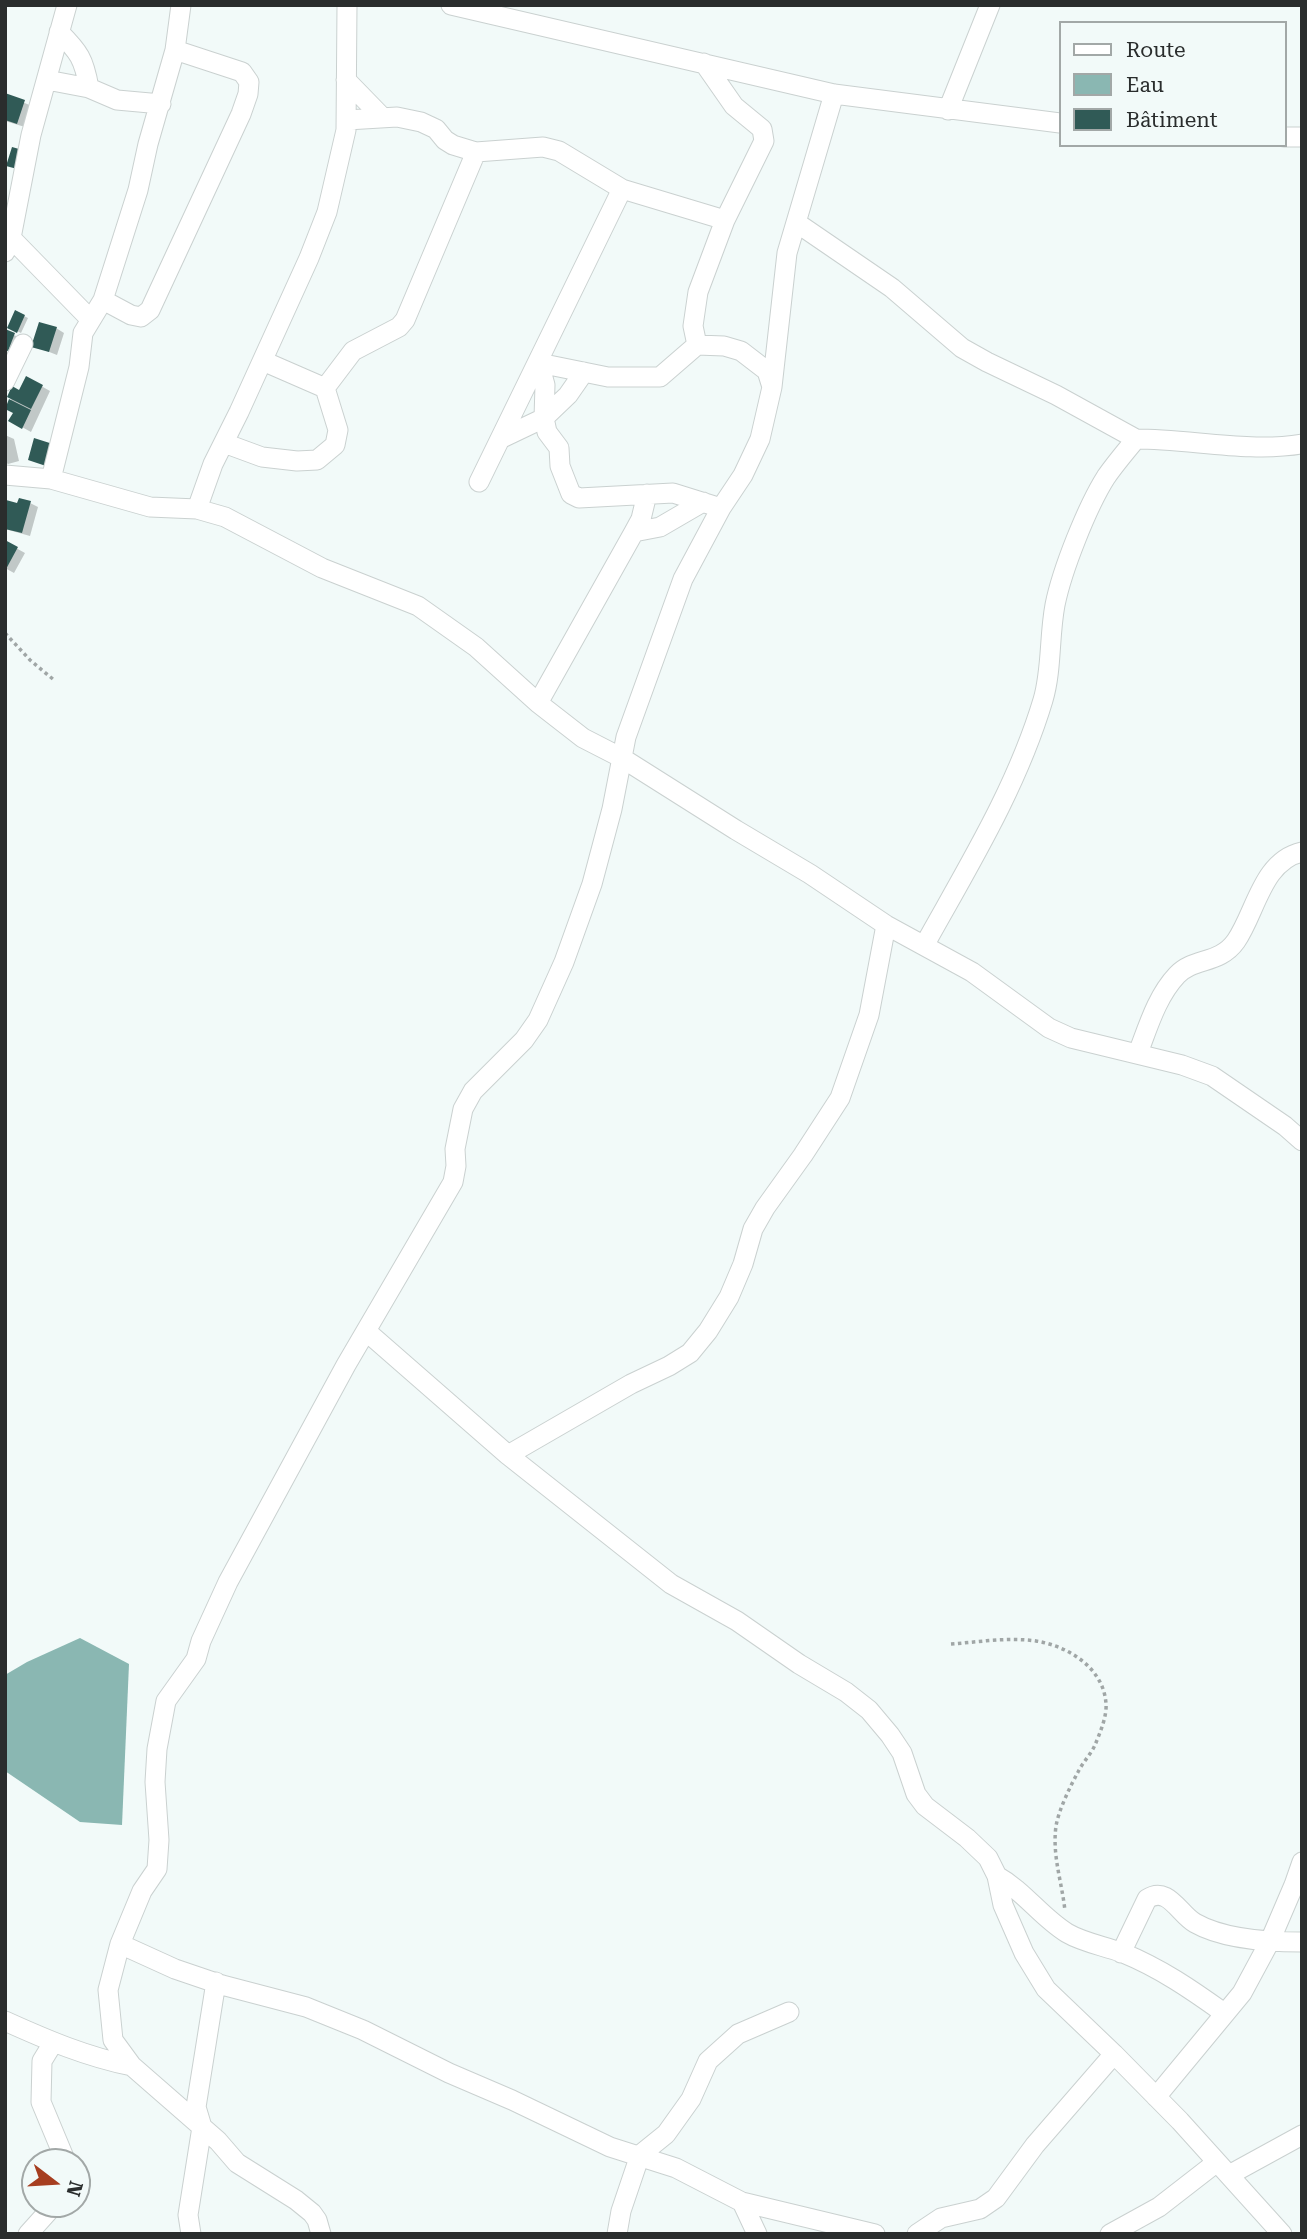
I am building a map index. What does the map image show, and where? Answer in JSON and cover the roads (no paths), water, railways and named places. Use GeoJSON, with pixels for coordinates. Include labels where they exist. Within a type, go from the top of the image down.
{"type":"FeatureCollection","features":[{"type":"Feature","properties":{"kind":"street"},"geometry":{"type":"LineString","coordinates":[[66,5],[31,135],[8,245],[91,320]]}},
{"type":"Feature","properties":{"kind":"street"},"geometry":{"type":"LineString","coordinates":[[51,479],[79,367],[83,333],[103,300],[138,190],[175,50],[181,5]]}},
{"type":"Feature","properties":{"kind":"street"},"geometry":{"type":"LineString","coordinates":[[197,509],[213,464],[263,361],[327,212],[343,149],[347,120],[347,5]]}},
{"type":"Feature","properties":{"kind":"street"},"geometry":{"type":"LineString","coordinates":[[451,5],[834,94],[1058,123]]}},
{"type":"Feature","properties":{"kind":"street"},"geometry":{"type":"LineString","coordinates":[[948,110],[990,5]]}},
{"type":"Feature","properties":{"kind":"street"},"geometry":{"type":"LineString","coordinates":[[59,32],[79,52],[89,88]]}},
{"type":"Feature","properties":{"kind":"street"},"geometry":{"type":"LineString","coordinates":[[103,300],[131,315],[141,317],[150,310],[248,94],[249,82],[242,72],[175,50]]}},
{"type":"Feature","properties":{"kind":"street"},"geometry":{"type":"LineString","coordinates":[[696,345],[693,326],[698,292],[725,220],[764,141],[762,129],[734,106],[704,63]]}},
{"type":"Feature","properties":{"kind":"street"},"geometry":{"type":"LineString","coordinates":[[47,80],[89,88],[117,100],[161,104]]}},
{"type":"Feature","properties":{"kind":"street"},"geometry":{"type":"LineString","coordinates":[[346,80],[383,118]]}},
{"type":"Feature","properties":{"kind":"street"},"geometry":{"type":"LineString","coordinates":[[634,532],[660,527],[712,505],[743,475],[760,439],[772,387],[787,253],[834,94]]}},
{"type":"Feature","properties":{"kind":"street"},"geometry":{"type":"LineString","coordinates":[[347,120],[397,117],[421,121],[436,129],[453,145],[476,152],[543,147],[559,152],[622,189],[725,220]]}},
{"type":"Feature","properties":{"kind":"street"},"geometry":{"type":"LineString","coordinates":[[325,388],[353,351],[399,327],[405,320],[476,152]]}},
{"type":"Feature","properties":{"kind":"street"},"geometry":{"type":"LineString","coordinates":[[479,482],[622,189]]}},
{"type":"Feature","properties":{"kind":"street"},"geometry":{"type":"LineString","coordinates":[[797,223],[892,288],[962,348],[1136,439],[1283,447],[1302,444]]}},
{"type":"Feature","properties":{"kind":"street"},"geometry":{"type":"LineString","coordinates":[[5,381],[23,344]]}},
{"type":"Feature","properties":{"kind":"street"},"geometry":{"type":"LineString","coordinates":[[539,363],[608,377],[660,377],[696,345],[724,346],[741,352],[767,371],[772,387]]}},
{"type":"Feature","properties":{"kind":"street"},"geometry":{"type":"LineString","coordinates":[[224,443],[262,457],[297,461],[317,460],[335,445],[338,430],[325,388],[263,361]]}},
{"type":"Feature","properties":{"kind":"street"},"geometry":{"type":"LineString","coordinates":[[539,363],[545,385],[544,418],[547,432],[559,448],[560,466],[571,494],[579,498],[673,494],[712,505]]}},
{"type":"Feature","properties":{"kind":"street"},"geometry":{"type":"LineString","coordinates":[[500,439],[544,418],[568,395],[584,372]]}},
{"type":"Feature","properties":{"kind":"street"},"geometry":{"type":"LineString","coordinates":[[925,944],[1000,808],[1017,771],[1044,697],[1049,668],[1050,634],[1064,572],[1106,477],[1136,439]]}},
{"type":"Feature","properties":{"kind":"street"},"geometry":{"type":"LineString","coordinates":[[5,475],[51,479],[150,507],[197,509],[225,517],[322,568],[418,606],[476,647],[538,703],[583,738],[622,758],[810,874],[886,925],[972,972],[1049,1028],[1071,1038],[1138,1053],[1212,1076],[1285,1125],[1302,1140]]}},
{"type":"Feature","properties":{"kind":"street"},"geometry":{"type":"LineString","coordinates":[[538,703],[641,519],[647,495]]}},
{"type":"Feature","properties":{"kind":"street"},"geometry":{"type":"LineString","coordinates":[[321,2234],[312,2213],[237,2163],[218,2141],[132,2066],[113,2040],[108,1990],[120,1944],[142,1891],[157,1869],[159,1840],[155,1783],[157,1749],[166,1701],[196,1659],[201,1641],[229,1582],[366,1331],[453,1182],[457,1132],[463,1109],[473,1091],[524,1040],[538,1020],[554,985],[592,884],[612,809],[626,737],[712,505]]}},
{"type":"Feature","properties":{"kind":"street"},"geometry":{"type":"LineString","coordinates":[[1138,1053],[1158,1004],[1178,974],[1196,963],[1222,956],[1235,942],[1260,891],[1279,864],[1302,852]]}},
{"type":"Feature","properties":{"kind":"street"},"geometry":{"type":"LineString","coordinates":[[508,1455],[690,1353],[708,1331],[729,1297],[743,1264],[753,1229],[840,1098],[869,1015],[886,925]]}},
{"type":"Feature","properties":{"kind":"street"},"geometry":{"type":"LineString","coordinates":[[366,1331],[508,1455],[671,1584],[737,1620],[869,1710],[902,1753],[916,1794],[925,1806],[988,1858],[997,1876],[1003,1905],[1024,1953],[1046,1989],[1156,2097],[1282,2234]]}},
{"type":"Feature","properties":{"kind":"street"},"geometry":{"type":"LineString","coordinates":[[1156,2097],[1242,1993],[1269,1941],[1302,1862]]}},
{"type":"Feature","properties":{"kind":"street"},"geometry":{"type":"LineString","coordinates":[[997,1876],[1021,1892],[1044,1917],[1068,1934],[1121,1952],[1184,1984],[1224,2013]]}},
{"type":"Feature","properties":{"kind":"street"},"geometry":{"type":"LineString","coordinates":[[1121,1952],[1147,1899],[1161,1894],[1186,1917],[1202,1926],[1244,1938],[1302,1942]]}},
{"type":"Feature","properties":{"kind":"street"},"geometry":{"type":"LineString","coordinates":[[120,1944],[175,1969],[306,2007],[352,2025],[610,2147],[676,2168],[742,2202],[875,2234]]}},
{"type":"Feature","properties":{"kind":"street"},"geometry":{"type":"LineString","coordinates":[[191,2234],[188,2215],[202,2127],[196,2107],[216,1982]]}},
{"type":"Feature","properties":{"kind":"street"},"geometry":{"type":"LineString","coordinates":[[617,2234],[621,2211],[640,2155],[666,2134],[691,2099],[708,2061],[738,2034],[789,2012]]}},
{"type":"Feature","properties":{"kind":"street"},"geometry":{"type":"LineString","coordinates":[[5,2021],[53,2043],[107,2061],[132,2066]]}},
{"type":"Feature","properties":{"kind":"street"},"geometry":{"type":"LineString","coordinates":[[53,2043],[42,2061],[41,2102],[60,2148]]}},
{"type":"Feature","properties":{"kind":"street"},"geometry":{"type":"LineString","coordinates":[[917,2234],[941,2218],[980,2209],[996,2198],[1035,2145],[1114,2054]]}},
{"type":"Feature","properties":{"kind":"street"},"geometry":{"type":"LineString","coordinates":[[1110,2234],[1223,2169],[1302,2135]]}},
{"type":"Feature","properties":{"kind":"street"},"geometry":{"type":"LineString","coordinates":[[742,2202],[757,2234]]}},
{"type":"Feature","properties":{"kind":"street"},"geometry":{"type":"LineString","coordinates":[[28,2234],[42,2218]]}},
{"type":"Feature","properties":{"kind":"water"},"geometry":{"type":"Polygon","coordinates":[[[80,1638],[129,1664],[122,1825],[80,1822],[5,1771],[5,1675],[80,1638]]]}}]}
